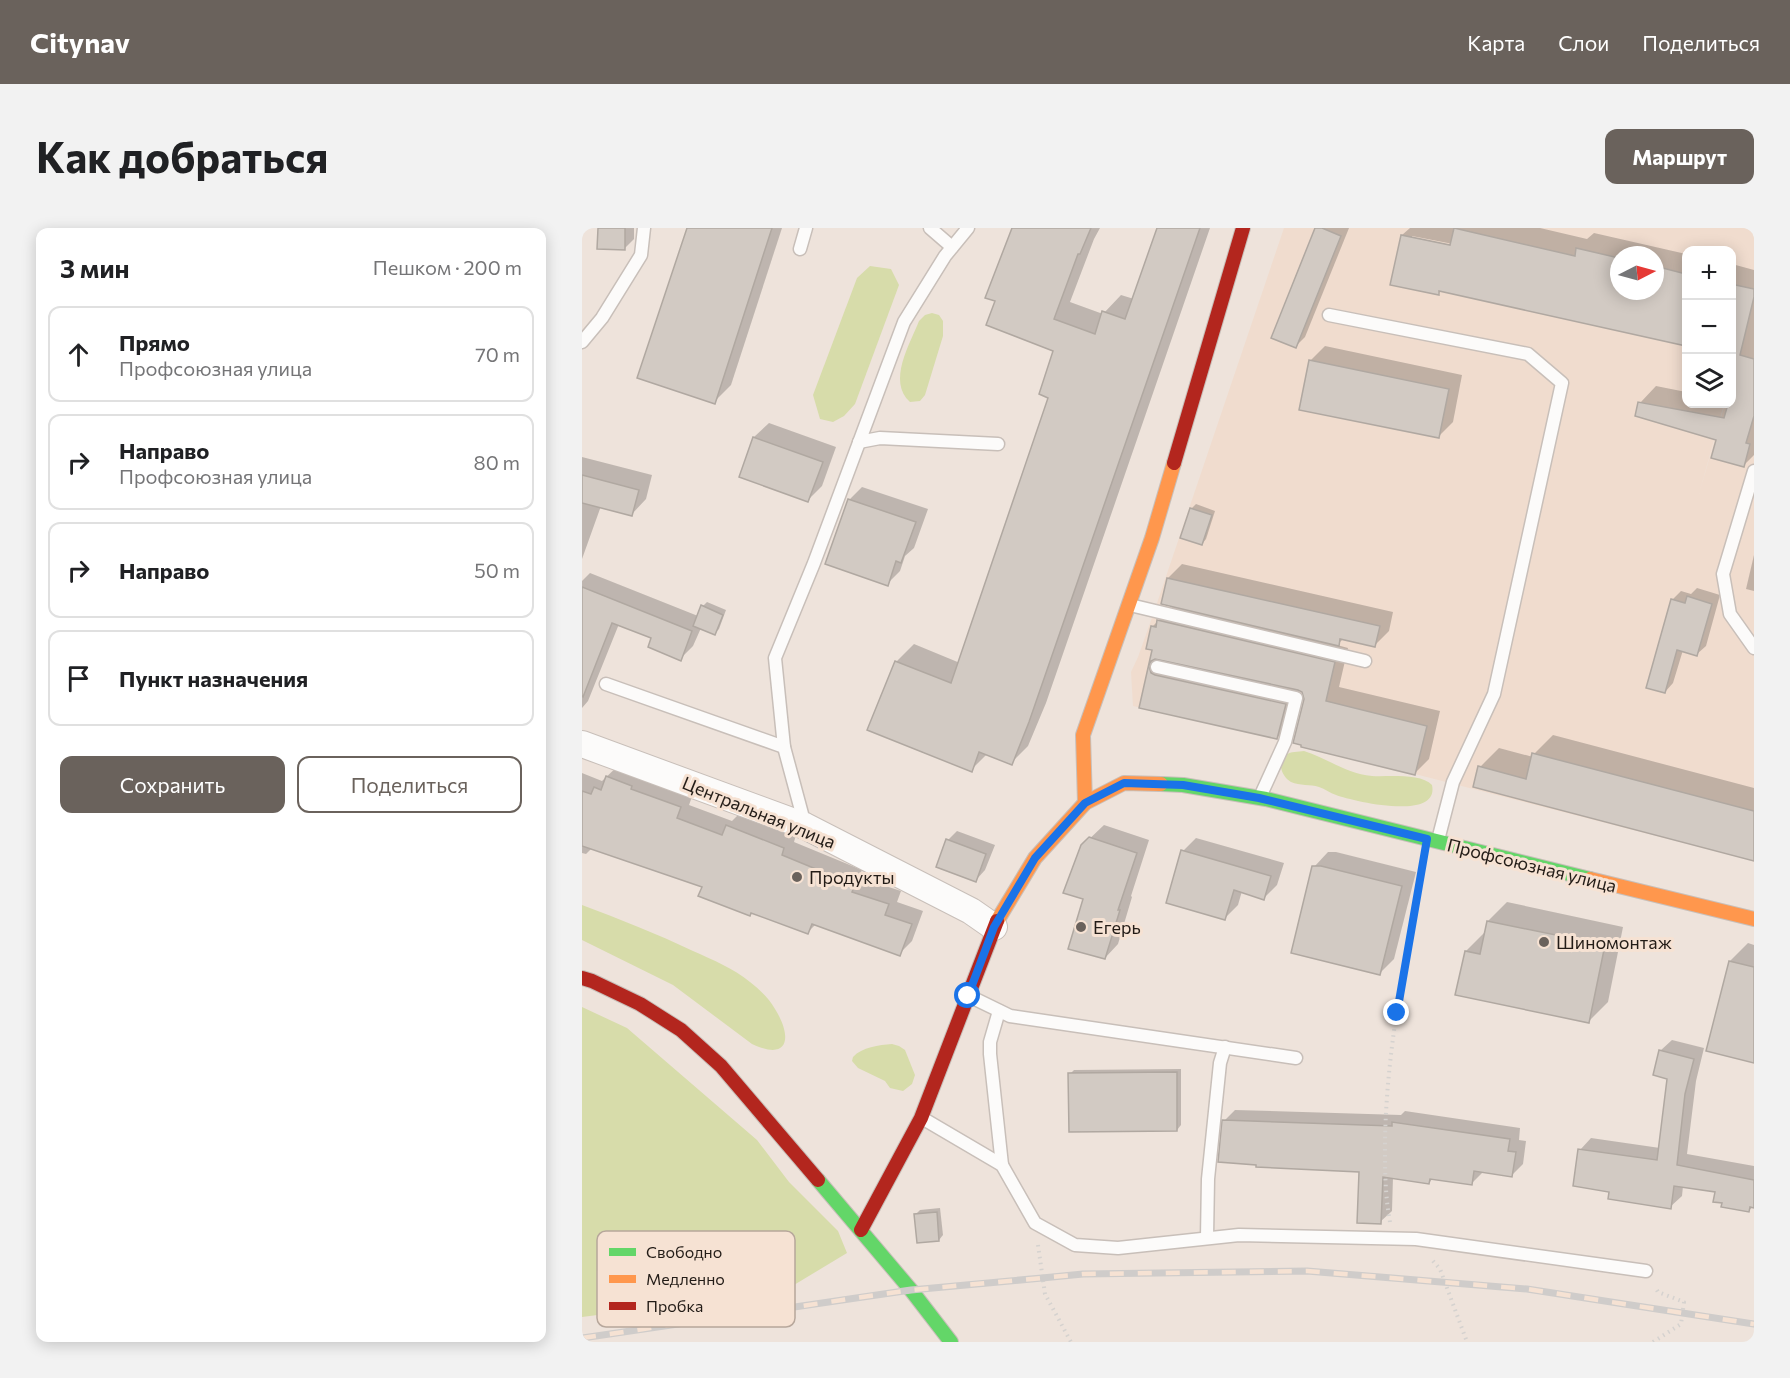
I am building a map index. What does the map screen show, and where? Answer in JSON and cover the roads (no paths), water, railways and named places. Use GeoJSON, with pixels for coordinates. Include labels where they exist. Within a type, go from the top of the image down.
{"type":"FeatureCollection","features":[{"type":"Feature","properties":{"kind":"street"},"geometry":{"type":"LineString","coordinates":[[1085,803],[1083,735],[1152,538],[1243,228]]}},
{"type":"Feature","properties":{"kind":"street","name":"Центральная улица"},"geometry":{"type":"LineString","coordinates":[[582,744],[805,826],[971,911],[994,927]]}},
{"type":"Feature","properties":{"kind":"street","name":"Профсоюзная улица"},"geometry":{"type":"LineString","coordinates":[[861,1230],[921,1118],[994,927],[1035,858],[1085,803],[1124,783],[1183,785],[1259,798],[1754,919]]}},
{"type":"Feature","properties":{"kind":"street"},"geometry":{"type":"LineString","coordinates":[[582,978],[640,1004],[681,1030],[721,1066],[861,1230],[951,1342]]}},
{"type":"Feature","properties":{"kind":"lane"},"geometry":{"type":"LineString","coordinates":[[582,342],[602,318],[641,255],[644,228]]}},
{"type":"Feature","properties":{"kind":"lane"},"geometry":{"type":"LineString","coordinates":[[800,249],[806,228]]}},
{"type":"Feature","properties":{"kind":"lane"},"geometry":{"type":"LineString","coordinates":[[930,228],[952,247]]}},
{"type":"Feature","properties":{"kind":"lane"},"geometry":{"type":"LineString","coordinates":[[805,826],[784,747],[775,658],[814,562],[904,322],[945,256],[968,228]]}},
{"type":"Feature","properties":{"kind":"lane"},"geometry":{"type":"LineString","coordinates":[[1329,315],[1528,354],[1562,384],[1494,694],[1453,782],[1432,840]]}},
{"type":"Feature","properties":{"kind":"lane"},"geometry":{"type":"LineString","coordinates":[[859,442],[880,438],[998,444]]}},
{"type":"Feature","properties":{"kind":"lane"},"geometry":{"type":"LineString","coordinates":[[1754,471],[1723,574],[1730,615],[1754,648]]}},
{"type":"Feature","properties":{"kind":"lane"},"geometry":{"type":"LineString","coordinates":[[1128,605],[1365,661]]}},
{"type":"Feature","properties":{"kind":"lane"},"geometry":{"type":"LineString","coordinates":[[1157,667],[1296,698],[1285,742],[1259,798]]}},
{"type":"Feature","properties":{"kind":"lane"},"geometry":{"type":"LineString","coordinates":[[606,684],[784,747]]}},
{"type":"Feature","properties":{"kind":"lane"},"geometry":{"type":"LineString","coordinates":[[968,996],[1010,1016],[1296,1058]]}},
{"type":"Feature","properties":{"kind":"lane"},"geometry":{"type":"LineString","coordinates":[[999,1011],[990,1042],[990,1054],[1002,1165],[1035,1223],[1075,1245],[1118,1248],[1239,1235],[1416,1239],[1646,1271]]}},
{"type":"Feature","properties":{"kind":"lane"},"geometry":{"type":"LineString","coordinates":[[1207,1237],[1208,1179],[1220,1063],[1225,1047]]}},
{"type":"Feature","properties":{"kind":"lane"},"geometry":{"type":"LineString","coordinates":[[921,1118],[1002,1165]]}},
{"type":"Feature","properties":{"kind":"railway"},"geometry":{"type":"LineString","coordinates":[[795,1307],[911,1290],[1083,1274],[1307,1271],[1527,1289],[1754,1324]]}},
{"type":"Feature","properties":{"kind":"railway"},"geometry":{"type":"LineString","coordinates":[[582,1338],[657,1327]]}},
{"type":"Feature","properties":{"kind":"place","name":"Продукты"},"geometry":{"type":"Point","coordinates":[797,877]}},
{"type":"Feature","properties":{"kind":"place","name":"Егерь"},"geometry":{"type":"Point","coordinates":[1081,927]}},
{"type":"Feature","properties":{"kind":"place","name":"Шиномонтаж"},"geometry":{"type":"Point","coordinates":[1544,942]}}]}
